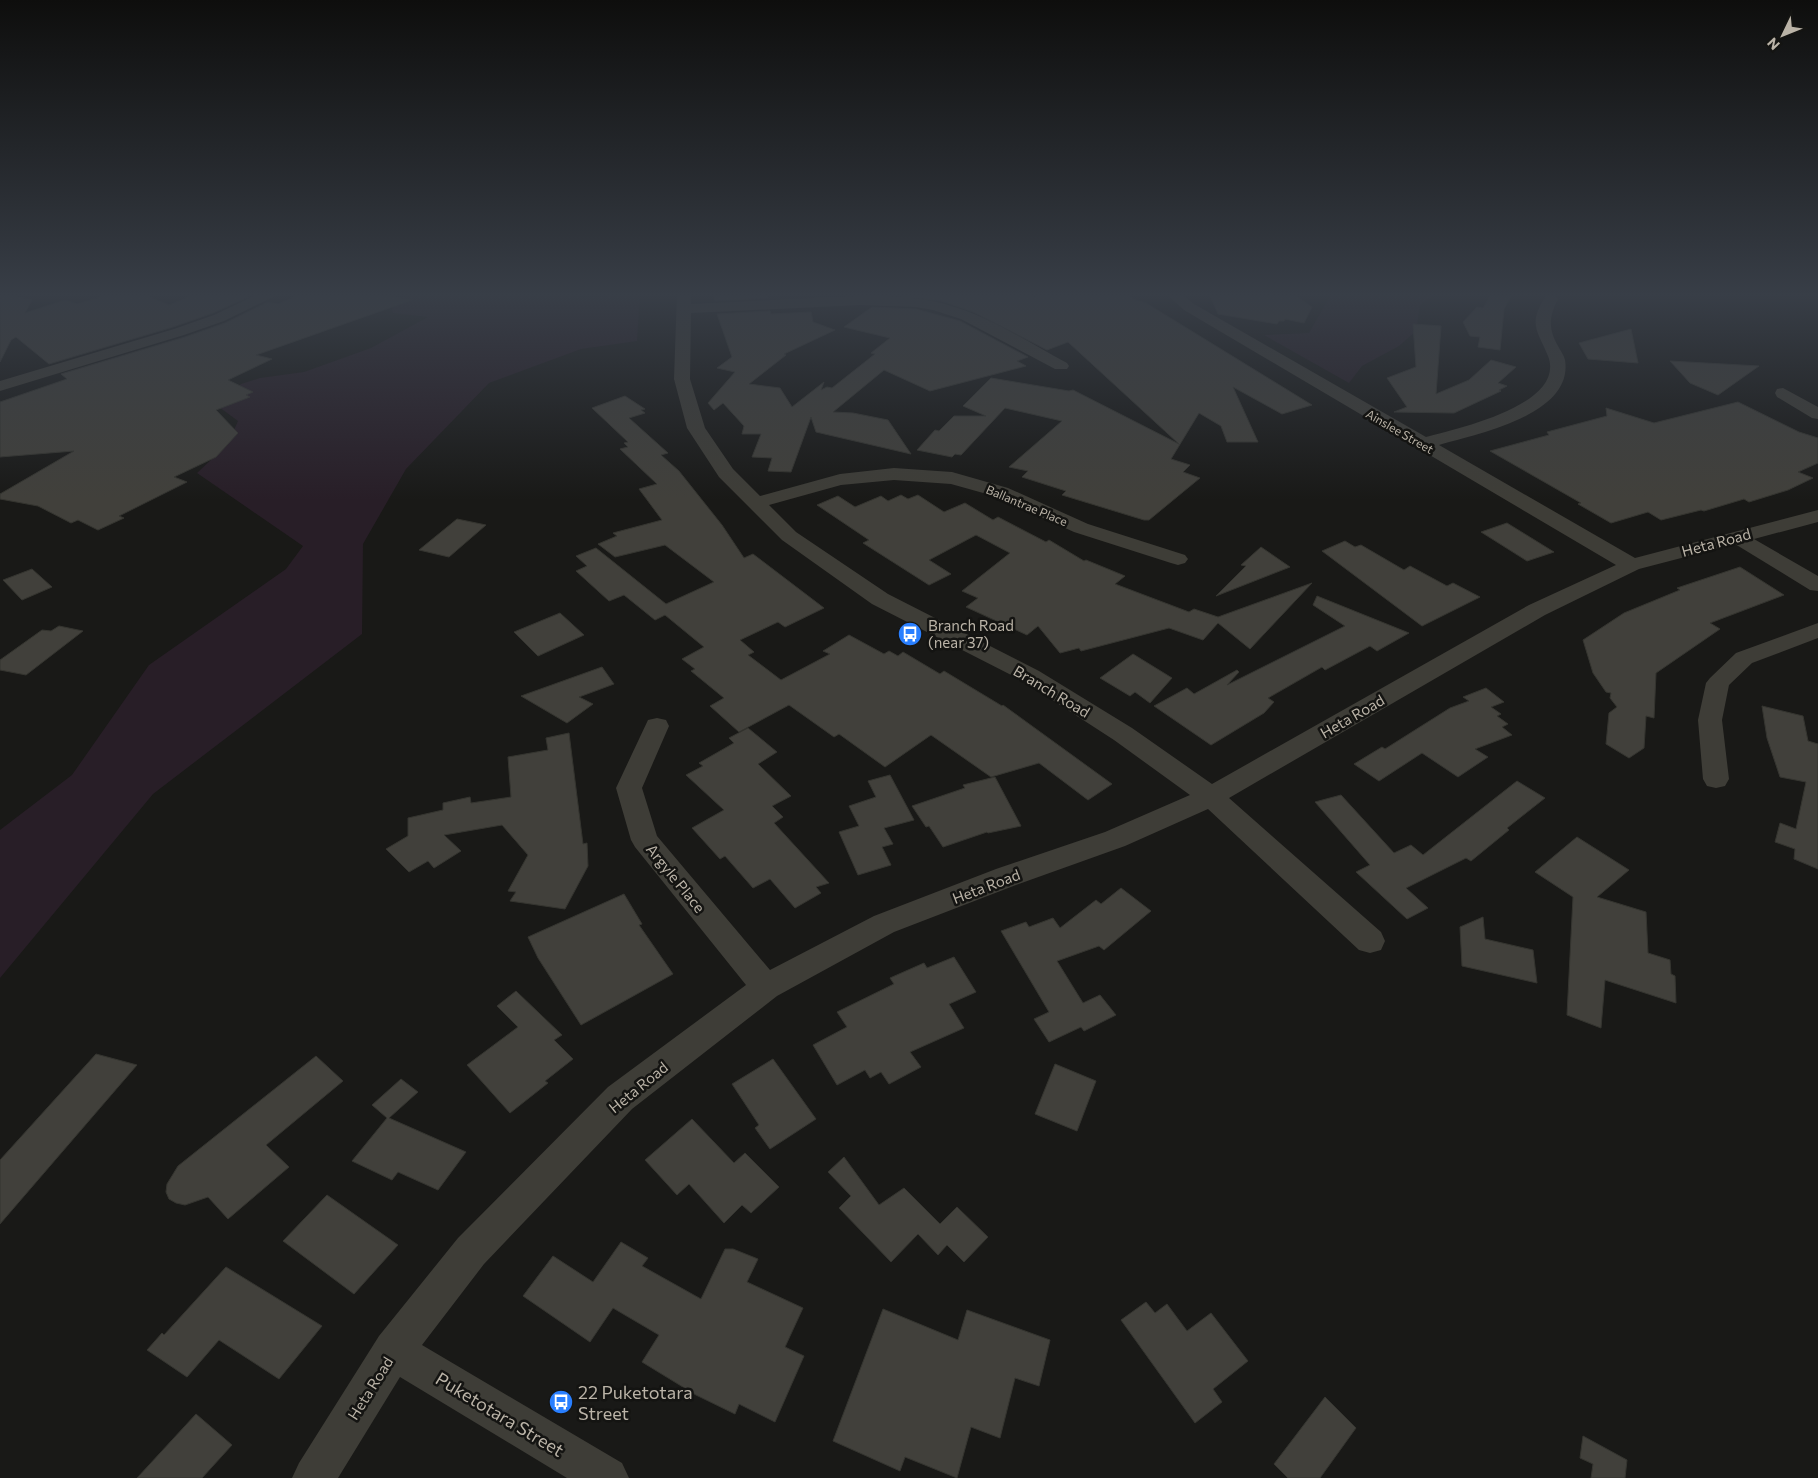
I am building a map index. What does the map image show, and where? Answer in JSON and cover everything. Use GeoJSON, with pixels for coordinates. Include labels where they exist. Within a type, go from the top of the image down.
{"type":"FeatureCollection","features":[{"type":"Feature","properties":{"kind":"street"},"geometry":{"type":"LineString","coordinates":[[0,386],[80,362]]}},
{"type":"Feature","properties":{"kind":"street","name":"Branch Road"},"geometry":{"type":"LineString","coordinates":[[682,362],[682,379],[696,428],[726,473],[789,536],[880,599],[1032,676],[1123,734],[1211,797],[1370,941]]}},
{"type":"Feature","properties":{"kind":"street"},"geometry":{"type":"LineString","coordinates":[[1053,362],[1061,366]]}},
{"type":"Feature","properties":{"kind":"street","name":"Ainslee Street"},"geometry":{"type":"LineString","coordinates":[[1282,362],[1632,565]]}},
{"type":"Feature","properties":{"kind":"street"},"geometry":{"type":"LineString","coordinates":[[1422,444],[1510,418],[1533,405],[1550,391],[1556,377],[1557,362]]}},
{"type":"Feature","properties":{"kind":"street"},"geometry":{"type":"LineString","coordinates":[[1783,393],[1818,414]]}},
{"type":"Feature","properties":{"kind":"street","name":"Ballantrae Place"},"geometry":{"type":"LineString","coordinates":[[755,503],[840,480],[894,474],[952,478],[1001,492],[1081,528],[1178,559]]}},
{"type":"Feature","properties":{"kind":"street","name":"Heta Road"},"geometry":{"type":"LineString","coordinates":[[314,1478],[393,1350],[471,1251],[620,1098],[766,987],[884,924],[1006,877],[1115,840],[1211,797],[1537,610],[1632,565],[1818,516]]}},
{"type":"Feature","properties":{"kind":"street"},"geometry":{"type":"LineString","coordinates":[[1737,537],[1818,586]]}},
{"type":"Feature","properties":{"kind":"street"},"geometry":{"type":"LineString","coordinates":[[1716,779],[1710,720],[1718,683],[1744,658],[1818,630]]}},
{"type":"Feature","properties":{"kind":"street","name":"Argyle Place"},"geometry":{"type":"LineString","coordinates":[[657,726],[629,788],[645,840],[766,987]]}},
{"type":"Feature","properties":{"kind":"street","name":"Puketotara Street"},"geometry":{"type":"LineString","coordinates":[[393,1350],[607,1478]]}},
{"type":"Feature","properties":{"kind":"shaded area"},"geometry":{"type":"Polygon","coordinates":[[[332,362],[546,362],[489,383],[406,469],[363,544],[362,634],[153,794],[0,978],[0,830],[72,775],[149,665],[286,569],[303,546],[197,473],[228,444],[238,421],[219,407],[241,384],[260,378],[304,372],[332,362]]]}},
{"type":"Feature","properties":{"kind":"shaded area"},"geometry":{"type":"Polygon","coordinates":[[[1312,362],[1369,362],[1362,366],[1349,383],[1312,362]]]}},
{"type":"Feature","properties":{"kind":"building"},"geometry":{"type":"Polygon","coordinates":[[[101,362],[266,362],[228,380],[253,392],[246,395],[250,397],[216,410],[238,433],[216,457],[174,477],[187,482],[119,516],[124,518],[98,530],[78,520],[71,523],[38,506],[0,499],[0,494],[74,451],[0,457],[0,402],[67,379],[61,374],[101,362]]]}},
{"type":"Feature","properties":{"kind":"building"},"geometry":{"type":"Polygon","coordinates":[[[725,362],[777,362],[749,384],[780,388],[792,407],[824,382],[821,390],[827,387],[832,388],[865,362],[1019,362],[1026,366],[930,391],[884,370],[833,412],[853,413],[888,420],[911,454],[816,432],[811,417],[791,472],[768,471],[772,458],[752,457],[761,434],[742,434],[744,426],[723,403],[714,410],[708,403],[735,372],[717,368],[725,362]]]}},
{"type":"Feature","properties":{"kind":"building"},"geometry":{"type":"Polygon","coordinates":[[[1090,362],[1242,362],[1312,405],[1282,414],[1233,387],[1258,442],[1227,442],[1221,426],[1199,413],[1171,459],[1190,465],[1183,472],[1200,478],[1149,520],[1062,495],[1066,491],[1022,477],[1028,471],[1009,467],[1062,421],[1005,408],[961,455],[955,454],[952,457],[917,450],[935,430],[939,431],[954,416],[986,416],[963,406],[991,378],[1069,391],[1073,390],[1179,444],[1090,362]]]}},
{"type":"Feature","properties":{"kind":"building"},"geometry":{"type":"Polygon","coordinates":[[[1416,362],[1438,362],[1436,394],[1469,380],[1489,362],[1498,362],[1516,367],[1498,383],[1507,386],[1499,390],[1501,391],[1454,413],[1394,412],[1407,407],[1387,378],[1416,367],[1416,362]]]}},
{"type":"Feature","properties":{"kind":"building"},"geometry":{"type":"Polygon","coordinates":[[[1671,362],[1759,366],[1718,395],[1690,383],[1671,362]]]}},
{"type":"Feature","properties":{"kind":"building"},"geometry":{"type":"Polygon","coordinates":[[[625,396],[645,409],[641,410],[645,413],[629,418],[668,453],[661,455],[679,471],[722,525],[744,558],[753,554],[824,608],[785,627],[778,622],[740,640],[754,652],[748,655],[781,680],[830,654],[823,651],[849,635],[884,654],[889,651],[898,656],[903,652],[940,674],[944,671],[1003,705],[1112,784],[1088,800],[1039,763],[991,777],[931,735],[885,767],[839,734],[834,737],[789,705],[739,732],[710,706],[724,698],[691,671],[695,669],[682,659],[704,647],[665,615],[655,620],[624,595],[609,601],[576,571],[587,566],[576,556],[596,548],[666,604],[714,582],[665,545],[615,557],[598,544],[617,536],[613,533],[662,520],[639,489],[657,484],[620,449],[628,447],[624,443],[628,442],[592,408],[625,396]]]}},
{"type":"Feature","properties":{"kind":"building"},"geometry":{"type":"Polygon","coordinates":[[[1738,402],[1799,432],[1818,438],[1818,463],[1798,472],[1813,478],[1788,490],[1749,502],[1744,499],[1704,511],[1701,510],[1661,520],[1648,512],[1611,523],[1578,504],[1581,503],[1490,451],[1549,435],[1547,432],[1607,416],[1606,408],[1654,423],[1738,402]]]}},
{"type":"Feature","properties":{"kind":"building"},"geometry":{"type":"Polygon","coordinates":[[[901,495],[908,499],[918,495],[944,512],[965,503],[993,520],[998,517],[1046,542],[1049,540],[1084,561],[1086,560],[1125,576],[1115,584],[1189,612],[1194,609],[1218,617],[1312,583],[1250,649],[1218,623],[1203,640],[1169,628],[1081,651],[1079,648],[1060,653],[1038,626],[1027,635],[966,607],[978,598],[962,591],[1010,553],[976,535],[929,560],[951,574],[929,585],[863,543],[869,540],[817,505],[838,496],[855,507],[881,496],[888,501],[901,495]]]}},
{"type":"Feature","properties":{"kind":"building"},"geometry":{"type":"Polygon","coordinates":[[[457,519],[486,525],[449,557],[419,550],[457,519]]]}},
{"type":"Feature","properties":{"kind":"building"},"geometry":{"type":"Polygon","coordinates":[[[1507,523],[1554,552],[1527,561],[1481,532],[1507,523]]]}},
{"type":"Feature","properties":{"kind":"building"},"geometry":{"type":"Polygon","coordinates":[[[1345,541],[1355,547],[1361,545],[1404,570],[1410,566],[1447,586],[1453,583],[1480,597],[1422,626],[1322,551],[1345,541]]]}},
{"type":"Feature","properties":{"kind":"building"},"geometry":{"type":"Polygon","coordinates":[[[1261,547],[1290,567],[1216,596],[1246,566],[1241,565],[1261,547]]]}},
{"type":"Feature","properties":{"kind":"building"},"geometry":{"type":"Polygon","coordinates":[[[1740,567],[1784,595],[1710,623],[1720,629],[1656,673],[1654,718],[1646,716],[1644,748],[1629,758],[1606,744],[1609,713],[1617,707],[1610,698],[1611,693],[1606,692],[1593,673],[1583,640],[1624,613],[1680,590],[1677,588],[1740,567]]]}},
{"type":"Feature","properties":{"kind":"building"},"geometry":{"type":"Polygon","coordinates":[[[32,569],[52,587],[22,600],[3,580],[32,569]]]}},
{"type":"Feature","properties":{"kind":"building"},"geometry":{"type":"Polygon","coordinates":[[[1317,596],[1409,633],[1377,651],[1370,646],[1325,670],[1322,667],[1268,698],[1274,702],[1264,713],[1211,745],[1154,706],[1187,688],[1194,694],[1237,670],[1239,672],[1227,685],[1345,626],[1313,605],[1317,596]]]}},
{"type":"Feature","properties":{"kind":"building"},"geometry":{"type":"Polygon","coordinates":[[[560,613],[584,635],[538,656],[514,632],[560,613]]]}},
{"type":"Feature","properties":{"kind":"building"},"geometry":{"type":"Polygon","coordinates":[[[59,626],[83,631],[26,675],[0,670],[0,660],[42,630],[51,631],[59,626]]]}},
{"type":"Feature","properties":{"kind":"building"},"geometry":{"type":"Polygon","coordinates":[[[1133,654],[1172,678],[1150,703],[1135,692],[1130,696],[1100,678],[1133,654]]]}},
{"type":"Feature","properties":{"kind":"building"},"geometry":{"type":"Polygon","coordinates":[[[602,667],[614,684],[579,697],[593,704],[567,723],[521,696],[602,667]]]}},
{"type":"Feature","properties":{"kind":"building"},"geometry":{"type":"Polygon","coordinates":[[[1486,688],[1504,702],[1491,707],[1501,714],[1497,716],[1508,724],[1502,727],[1512,735],[1475,749],[1488,757],[1458,777],[1422,753],[1379,781],[1354,764],[1382,747],[1385,749],[1450,708],[1469,701],[1463,697],[1486,688]]]}},
{"type":"Feature","properties":{"kind":"building"},"geometry":{"type":"Polygon","coordinates":[[[1762,706],[1803,716],[1808,741],[1818,744],[1818,869],[1794,859],[1795,849],[1775,842],[1780,823],[1796,829],[1806,782],[1780,777],[1767,738],[1762,706]]]}},
{"type":"Feature","properties":{"kind":"building"},"geometry":{"type":"Polygon","coordinates":[[[748,728],[777,752],[758,764],[791,796],[772,806],[783,817],[774,823],[829,883],[816,887],[821,893],[795,908],[770,879],[753,888],[725,856],[720,859],[692,828],[724,810],[686,775],[703,766],[699,763],[734,743],[729,738],[748,728]]]}},
{"type":"Feature","properties":{"kind":"building"},"geometry":{"type":"Polygon","coordinates":[[[569,733],[583,844],[587,843],[588,866],[565,909],[510,901],[516,892],[508,891],[528,855],[502,825],[444,835],[461,851],[434,868],[428,861],[409,872],[386,849],[408,836],[408,818],[443,810],[443,803],[470,797],[471,803],[511,797],[508,757],[548,750],[546,738],[569,733]]]}},
{"type":"Feature","properties":{"kind":"building"},"geometry":{"type":"Polygon","coordinates":[[[890,775],[914,820],[884,828],[893,844],[882,847],[891,865],[858,875],[839,832],[859,826],[849,806],[876,797],[868,781],[890,775]]]}},
{"type":"Feature","properties":{"kind":"building"},"geometry":{"type":"Polygon","coordinates":[[[995,777],[1021,826],[987,832],[943,847],[912,806],[965,788],[963,785],[995,777]]]}},
{"type":"Feature","properties":{"kind":"building"},"geometry":{"type":"Polygon","coordinates":[[[1517,781],[1545,798],[1507,828],[1509,830],[1471,861],[1466,858],[1406,888],[1428,908],[1407,919],[1356,872],[1370,865],[1315,802],[1341,795],[1394,853],[1411,845],[1423,855],[1517,781]]]}},
{"type":"Feature","properties":{"kind":"building"},"geometry":{"type":"Polygon","coordinates":[[[1577,837],[1629,870],[1597,897],[1646,912],[1648,953],[1670,960],[1671,974],[1675,976],[1676,1003],[1605,980],[1601,1028],[1567,1015],[1573,897],[1535,872],[1577,837]]]}},
{"type":"Feature","properties":{"kind":"building"},"geometry":{"type":"Polygon","coordinates":[[[1121,888],[1151,911],[1104,950],[1099,946],[1057,961],[1083,1003],[1100,995],[1116,1015],[1084,1031],[1081,1027],[1049,1042],[1034,1019],[1049,1012],[1001,931],[1026,922],[1029,927],[1053,918],[1060,928],[1096,900],[1101,904],[1121,888]]]}},
{"type":"Feature","properties":{"kind":"building"},"geometry":{"type":"Polygon","coordinates":[[[624,894],[642,924],[639,925],[673,974],[581,1025],[538,958],[528,937],[624,894]]]}},
{"type":"Feature","properties":{"kind":"building"},"geometry":{"type":"Polygon","coordinates":[[[1483,917],[1485,939],[1533,950],[1537,983],[1462,966],[1460,927],[1483,917]]]}},
{"type":"Feature","properties":{"kind":"building"},"geometry":{"type":"Polygon","coordinates":[[[954,957],[976,992],[949,1004],[964,1028],[910,1052],[921,1067],[889,1084],[881,1072],[870,1078],[865,1070],[837,1085],[813,1045],[847,1027],[837,1012],[894,984],[890,978],[924,963],[927,968],[954,957]]]}},
{"type":"Feature","properties":{"kind":"building"},"geometry":{"type":"Polygon","coordinates":[[[516,991],[562,1035],[554,1040],[573,1059],[545,1081],[548,1083],[510,1113],[467,1065],[518,1027],[497,1006],[516,991]]]}},
{"type":"Feature","properties":{"kind":"building"},"geometry":{"type":"Polygon","coordinates":[[[96,1054],[137,1065],[0,1224],[0,1160],[96,1054]]]}},
{"type":"Feature","properties":{"kind":"building"},"geometry":{"type":"Polygon","coordinates":[[[316,1056],[343,1081],[266,1145],[289,1167],[228,1219],[208,1197],[185,1205],[169,1199],[166,1192],[167,1184],[178,1166],[316,1056]]]}},
{"type":"Feature","properties":{"kind":"building"},"geometry":{"type":"Polygon","coordinates":[[[773,1059],[816,1119],[770,1149],[755,1128],[759,1125],[732,1084],[773,1059]]]}},
{"type":"Feature","properties":{"kind":"building"},"geometry":{"type":"Polygon","coordinates":[[[1055,1064],[1096,1081],[1077,1131],[1035,1114],[1055,1064]]]}},
{"type":"Feature","properties":{"kind":"building"},"geometry":{"type":"Polygon","coordinates":[[[401,1079],[418,1092],[389,1118],[466,1152],[438,1190],[398,1172],[392,1180],[352,1161],[387,1118],[372,1105],[401,1079]]]}},
{"type":"Feature","properties":{"kind":"building"},"geometry":{"type":"Polygon","coordinates":[[[692,1119],[734,1163],[745,1153],[779,1187],[751,1213],[742,1205],[724,1223],[689,1184],[677,1195],[645,1160],[692,1119]]]}},
{"type":"Feature","properties":{"kind":"building"},"geometry":{"type":"Polygon","coordinates":[[[844,1157],[879,1205],[904,1188],[940,1224],[957,1207],[988,1237],[964,1262],[947,1245],[938,1255],[918,1234],[891,1262],[839,1208],[851,1196],[828,1172],[844,1157]]]}},
{"type":"Feature","properties":{"kind":"building"},"geometry":{"type":"Polygon","coordinates":[[[327,1195],[398,1245],[354,1294],[283,1241],[327,1195]]]}},
{"type":"Feature","properties":{"kind":"building"},"geometry":{"type":"Polygon","coordinates":[[[621,1242],[648,1258],[642,1266],[701,1299],[725,1249],[733,1249],[758,1259],[747,1282],[803,1308],[785,1347],[804,1356],[775,1422],[739,1404],[735,1414],[696,1395],[642,1362],[659,1335],[613,1308],[590,1342],[523,1296],[553,1256],[593,1282],[621,1242]]]}},
{"type":"Feature","properties":{"kind":"building"},"geometry":{"type":"Polygon","coordinates":[[[226,1267],[322,1326],[279,1379],[219,1340],[187,1377],[147,1350],[162,1333],[164,1335],[226,1267]]]}},
{"type":"Feature","properties":{"kind":"building"},"geometry":{"type":"Polygon","coordinates":[[[1146,1302],[1155,1313],[1167,1304],[1187,1331],[1211,1313],[1248,1361],[1213,1389],[1222,1402],[1195,1423],[1121,1320],[1146,1302]]]}},
{"type":"Feature","properties":{"kind":"building"},"geometry":{"type":"Polygon","coordinates":[[[883,1309],[958,1340],[967,1310],[1050,1340],[1039,1386],[1015,1378],[1000,1438],[971,1427],[957,1478],[905,1457],[900,1471],[833,1441],[883,1309]]]}},
{"type":"Feature","properties":{"kind":"building"},"geometry":{"type":"Polygon","coordinates":[[[1325,1397],[1356,1428],[1320,1478],[1288,1478],[1274,1464],[1325,1397]]]}},
{"type":"Feature","properties":{"kind":"building"},"geometry":{"type":"Polygon","coordinates":[[[196,1414],[232,1445],[202,1478],[137,1478],[196,1414]]]}},
{"type":"Feature","properties":{"kind":"building"},"geometry":{"type":"Polygon","coordinates":[[[1583,1436],[1627,1460],[1625,1478],[1591,1478],[1593,1464],[1580,1458],[1583,1436]]]}},
{"type":"Feature","properties":{"kind":"place","name":"Branch Road (near 37)"},"geometry":{"type":"Point","coordinates":[910,634]}},
{"type":"Feature","properties":{"kind":"place","name":"22 Puketotara Street"},"geometry":{"type":"Point","coordinates":[561,1402]}}]}
